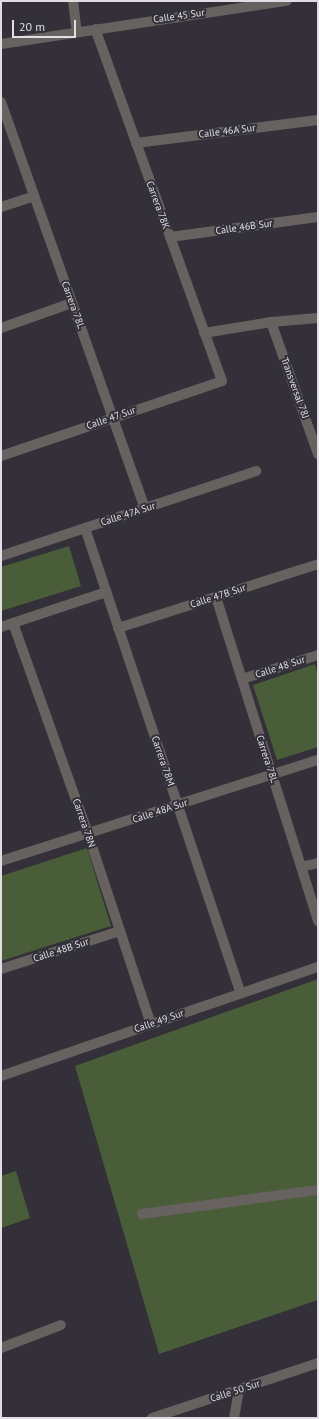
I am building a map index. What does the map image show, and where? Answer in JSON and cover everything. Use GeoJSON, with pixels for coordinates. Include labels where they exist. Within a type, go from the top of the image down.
{"type":"FeatureCollection","features":[{"type":"Feature","properties":{"kind":"street"},"geometry":{"type":"LineString","coordinates":[[73,1],[77,32]]}},
{"type":"Feature","properties":{"kind":"street","name":"Calle 45 Sur"},"geometry":{"type":"LineString","coordinates":[[1,44],[95,28],[287,1]]}},
{"type":"Feature","properties":{"kind":"street","name":"Carrera 78K"},"geometry":{"type":"LineString","coordinates":[[95,28],[222,381]]}},
{"type":"Feature","properties":{"kind":"street","name":"Carrera 78L"},"geometry":{"type":"LineString","coordinates":[[1,102],[145,508]]}},
{"type":"Feature","properties":{"kind":"street","name":"Calle 46A Sur"},"geometry":{"type":"LineString","coordinates":[[136,143],[318,120]]}},
{"type":"Feature","properties":{"kind":"street"},"geometry":{"type":"LineString","coordinates":[[1,207],[34,196]]}},
{"type":"Feature","properties":{"kind":"street","name":"Calle 46B Sur"},"geometry":{"type":"LineString","coordinates":[[170,237],[318,217]]}},
{"type":"Feature","properties":{"kind":"street"},"geometry":{"type":"LineString","coordinates":[[1,328],[72,303]]}},
{"type":"Feature","properties":{"kind":"street"},"geometry":{"type":"LineString","coordinates":[[204,332],[271,322],[318,318]]}},
{"type":"Feature","properties":{"kind":"street","name":"Transversal 78J"},"geometry":{"type":"LineString","coordinates":[[271,322],[318,454]]}},
{"type":"Feature","properties":{"kind":"street","name":"Calle 47 Sur"},"geometry":{"type":"LineString","coordinates":[[1,456],[222,381]]}},
{"type":"Feature","properties":{"kind":"street","name":"Calle 47A Sur"},"geometry":{"type":"LineString","coordinates":[[1,556],[256,471]]}},
{"type":"Feature","properties":{"kind":"street","name":"Carrera 78M"},"geometry":{"type":"LineString","coordinates":[[85,528],[241,994]]}},
{"type":"Feature","properties":{"kind":"street","name":"Calle 47B Sur"},"geometry":{"type":"LineString","coordinates":[[118,628],[318,564]]}},
{"type":"Feature","properties":{"kind":"street"},"geometry":{"type":"LineString","coordinates":[[1,627],[106,592]]}},
{"type":"Feature","properties":{"kind":"street","name":"Carrera 78L"},"geometry":{"type":"LineString","coordinates":[[216,597],[318,921]]}},
{"type":"Feature","properties":{"kind":"street","name":"Carrera 78N"},"geometry":{"type":"LineString","coordinates":[[13,623],[88,834],[151,1024]]}},
{"type":"Feature","properties":{"kind":"street","name":"Calle 48 Sur"},"geometry":{"type":"LineString","coordinates":[[242,679],[318,655]]}},
{"type":"Feature","properties":{"kind":"street","name":"Calle 48A Sur"},"geometry":{"type":"LineString","coordinates":[[1,861],[318,760]]}},
{"type":"Feature","properties":{"kind":"street"},"geometry":{"type":"LineString","coordinates":[[301,867],[318,863]]}},
{"type":"Feature","properties":{"kind":"street","name":"Calle 48B Sur"},"geometry":{"type":"LineString","coordinates":[[1,969],[120,932]]}},
{"type":"Feature","properties":{"kind":"street","name":"Calle 49 Sur"},"geometry":{"type":"LineString","coordinates":[[1,1076],[318,967]]}},
{"type":"Feature","properties":{"kind":"street"},"geometry":{"type":"LineString","coordinates":[[142,1214],[318,1190]]}},
{"type":"Feature","properties":{"kind":"street"},"geometry":{"type":"LineString","coordinates":[[1,1348],[61,1325]]}},
{"type":"Feature","properties":{"kind":"street","name":"Calle 50 Sur"},"geometry":{"type":"LineString","coordinates":[[152,1418],[318,1363]]}},
{"type":"Feature","properties":{"kind":"street"},"geometry":{"type":"LineString","coordinates":[[234,1418],[239,1389]]}},
{"type":"Feature","properties":{"kind":"green space"},"geometry":{"type":"Polygon","coordinates":[[[69,546],[81,586],[1,611],[1,567],[69,546]]]}},
{"type":"Feature","properties":{"kind":"green space"},"geometry":{"type":"Polygon","coordinates":[[[315,664],[318,675],[318,747],[277,760],[253,685],[315,664]]]}},
{"type":"Feature","properties":{"kind":"green space"},"geometry":{"type":"Polygon","coordinates":[[[87,848],[111,926],[1,961],[1,876],[87,848]]]}},
{"type":"Feature","properties":{"kind":"green space"},"geometry":{"type":"Polygon","coordinates":[[[318,979],[318,1300],[159,1354],[75,1066],[318,979]]]}},
{"type":"Feature","properties":{"kind":"green space"},"geometry":{"type":"Polygon","coordinates":[[[16,1171],[30,1218],[1,1228],[1,1176],[16,1171]]]}}]}
